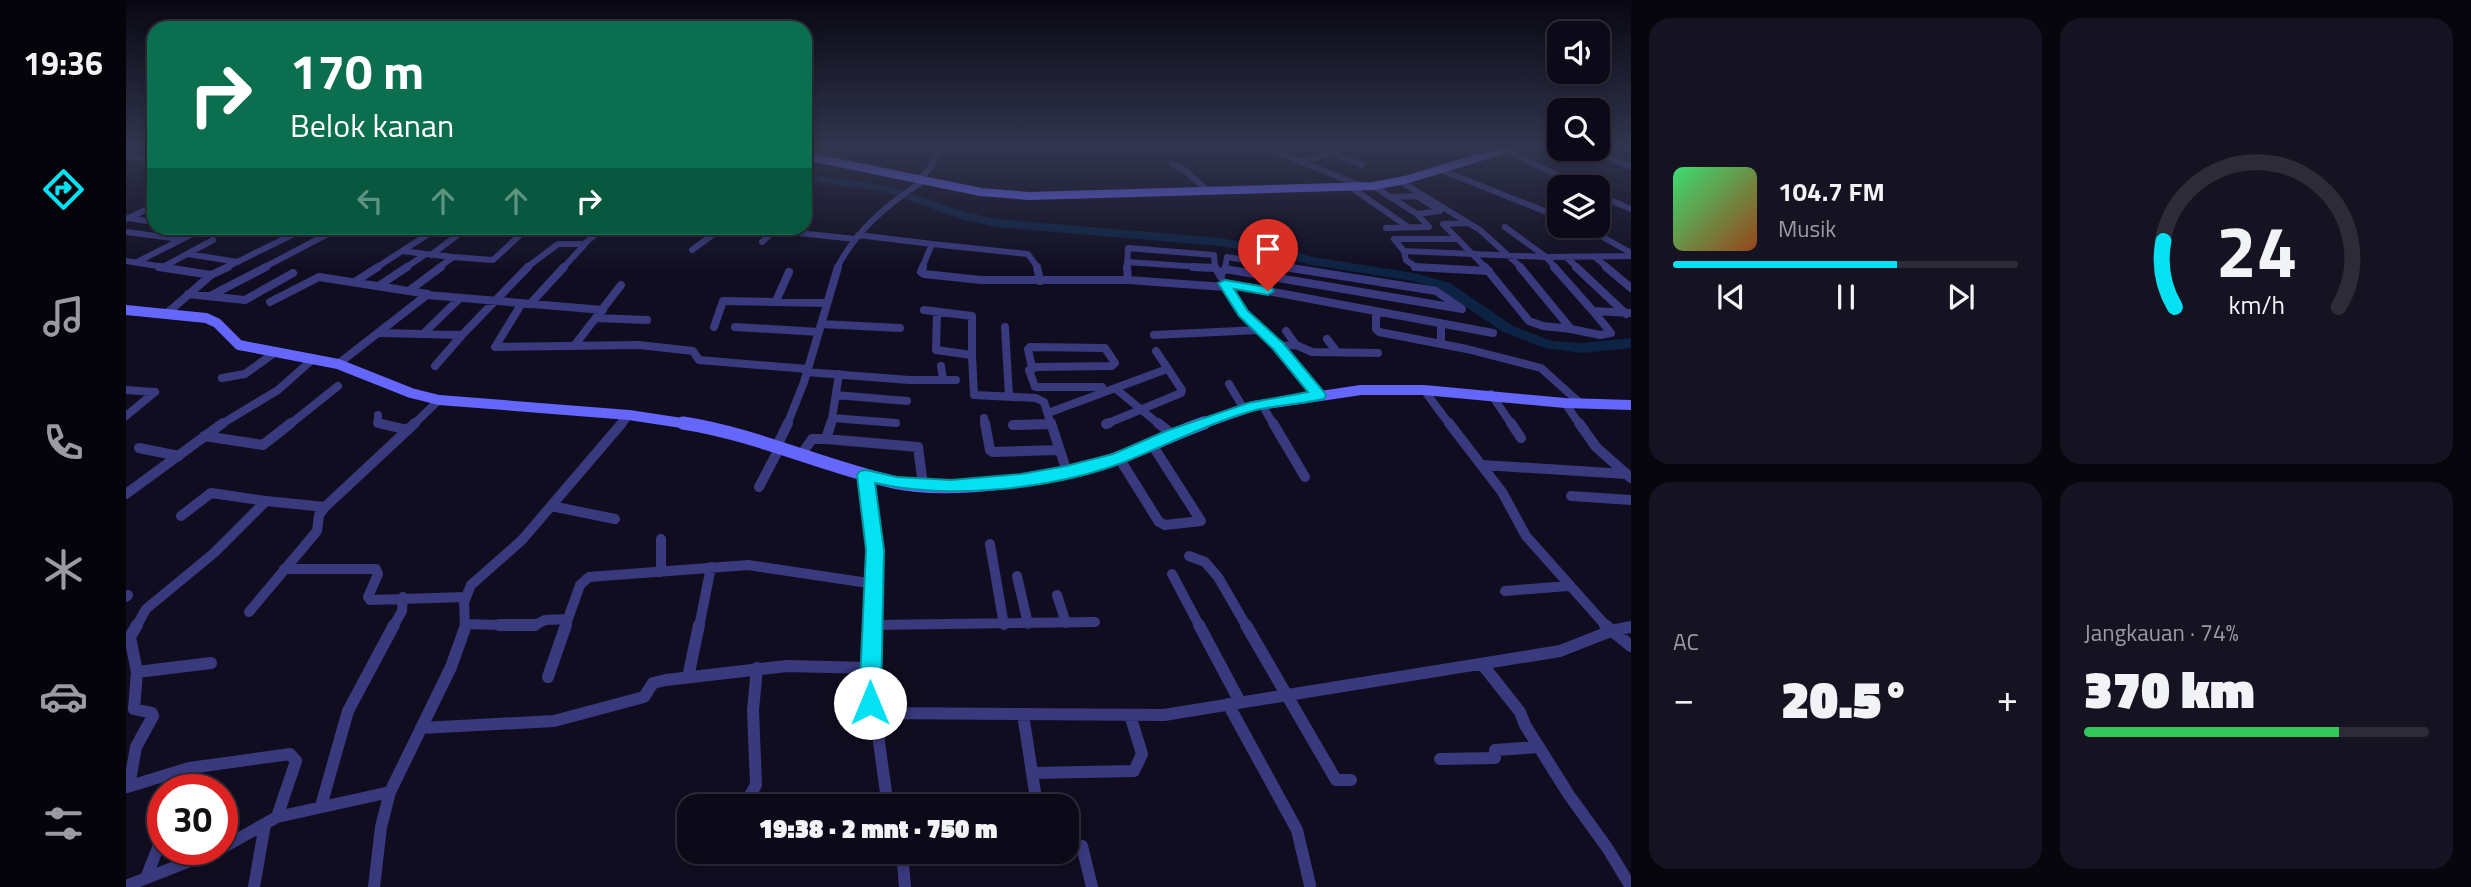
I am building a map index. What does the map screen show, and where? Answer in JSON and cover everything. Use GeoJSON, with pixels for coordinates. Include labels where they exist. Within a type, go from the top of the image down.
{"type":"FeatureCollection","features":[{"type":"Feature","properties":{"kind":"street"},"geometry":{"type":"LineString","coordinates":[[759,487],[786,429],[839,265],[857,237],[892,201],[911,187]]}},
{"type":"Feature","properties":{"kind":"street"},"geometry":{"type":"LineString","coordinates":[[963,187],[1006,195],[1357,187]]}},
{"type":"Feature","properties":{"kind":"street"},"geometry":{"type":"LineString","coordinates":[[1204,187],[1208,191]]}},
{"type":"Feature","properties":{"kind":"street"},"geometry":{"type":"LineString","coordinates":[[1371,187],[1417,214],[1429,226],[1386,228]]}},
{"type":"Feature","properties":{"kind":"street"},"geometry":{"type":"LineString","coordinates":[[1413,187],[1469,222],[1507,255],[1530,276],[1571,329]]}},
{"type":"Feature","properties":{"kind":"street"},"geometry":{"type":"LineString","coordinates":[[1486,187],[1547,211]]}},
{"type":"Feature","properties":{"kind":"street"},"geometry":{"type":"LineString","coordinates":[[1352,188],[1409,228]]}},
{"type":"Feature","properties":{"kind":"street"},"geometry":{"type":"LineString","coordinates":[[1390,197],[1417,196],[1440,211],[1417,214]]}},
{"type":"Feature","properties":{"kind":"street"},"geometry":{"type":"LineString","coordinates":[[1610,200],[1631,209]]}},
{"type":"Feature","properties":{"kind":"street"},"geometry":{"type":"LineString","coordinates":[[127,218],[147,209]]}},
{"type":"Feature","properties":{"kind":"street"},"geometry":{"type":"LineString","coordinates":[[127,218],[147,221]]}},
{"type":"Feature","properties":{"kind":"street"},"geometry":{"type":"LineString","coordinates":[[1469,222],[1443,224],[1476,256],[1529,321],[1548,327],[1600,335],[1611,333],[1546,257],[1505,227]]}},
{"type":"Feature","properties":{"kind":"street"},"geometry":{"type":"LineString","coordinates":[[126,232],[147,235]]}},
{"type":"Feature","properties":{"kind":"street"},"geometry":{"type":"LineString","coordinates":[[812,234],[1028,254],[1037,264],[1040,281]]}},
{"type":"Feature","properties":{"kind":"street"},"geometry":{"type":"LineString","coordinates":[[149,235],[180,239]]}},
{"type":"Feature","properties":{"kind":"street"},"geometry":{"type":"LineString","coordinates":[[137,262],[189,235]]}},
{"type":"Feature","properties":{"kind":"street"},"geometry":{"type":"LineString","coordinates":[[166,314],[211,275],[292,235]]}},
{"type":"Feature","properties":{"kind":"street"},"geometry":{"type":"LineString","coordinates":[[210,296],[326,235]]}},
{"type":"Feature","properties":{"kind":"street"},"geometry":{"type":"LineString","coordinates":[[356,281],[427,235]]}},
{"type":"Feature","properties":{"kind":"street"},"geometry":{"type":"LineString","coordinates":[[380,285],[457,235]]}},
{"type":"Feature","properties":{"kind":"street"},"geometry":{"type":"LineString","coordinates":[[595,235],[526,304],[494,346],[639,345],[693,351],[699,360],[839,374],[956,380]]}},
{"type":"Feature","properties":{"kind":"street"},"geometry":{"type":"LineString","coordinates":[[692,250],[712,235]]}},
{"type":"Feature","properties":{"kind":"street"},"geometry":{"type":"LineString","coordinates":[[762,242],[770,235]]}},
{"type":"Feature","properties":{"kind":"street"},"geometry":{"type":"LineString","coordinates":[[402,251],[493,260],[519,236]]}},
{"type":"Feature","properties":{"kind":"street"},"geometry":{"type":"LineString","coordinates":[[1603,238],[1631,255]]}},
{"type":"Feature","properties":{"kind":"street"},"geometry":{"type":"LineString","coordinates":[[1458,239],[1394,239],[1404,251],[1406,260],[1416,267],[1489,271]]}},
{"type":"Feature","properties":{"kind":"street"},"geometry":{"type":"LineString","coordinates":[[163,267],[213,240]]}},
{"type":"Feature","properties":{"kind":"street"},"geometry":{"type":"LineString","coordinates":[[435,366],[527,267],[558,244],[584,244]]}},
{"type":"Feature","properties":{"kind":"street"},"geometry":{"type":"LineString","coordinates":[[932,244],[922,273],[981,280],[1128,280],[1225,285],[1493,333]]}},
{"type":"Feature","properties":{"kind":"street"},"geometry":{"type":"LineString","coordinates":[[1128,262],[1296,281],[1462,309],[1436,291],[1214,255],[1128,248],[1126,249],[1128,280]]}},
{"type":"Feature","properties":{"kind":"street"},"geometry":{"type":"LineString","coordinates":[[1404,251],[1567,258],[1631,255]]}},
{"type":"Feature","properties":{"kind":"street"},"geometry":{"type":"LineString","coordinates":[[188,254],[238,262]]}},
{"type":"Feature","properties":{"kind":"street"},"geometry":{"type":"LineString","coordinates":[[1214,255],[1225,285],[1259,330],[1278,346],[1319,395]]}},
{"type":"Feature","properties":{"kind":"street"},"geometry":{"type":"LineString","coordinates":[[410,290],[453,257]]}},
{"type":"Feature","properties":{"kind":"street"},"geometry":{"type":"LineString","coordinates":[[1220,271],[1227,257]]}},
{"type":"Feature","properties":{"kind":"street"},"geometry":{"type":"LineString","coordinates":[[1595,257],[1631,288]]}},
{"type":"Feature","properties":{"kind":"street"},"geometry":{"type":"LineString","coordinates":[[1620,257],[1631,264]]}},
{"type":"Feature","properties":{"kind":"street"},"geometry":{"type":"LineString","coordinates":[[1567,258],[1629,314]]}},
{"type":"Feature","properties":{"kind":"street"},"geometry":{"type":"LineString","coordinates":[[126,261],[211,275]]}},
{"type":"Feature","properties":{"kind":"street"},"geometry":{"type":"LineString","coordinates":[[1289,295],[1291,286],[1296,281],[1297,268]]}},
{"type":"Feature","properties":{"kind":"street"},"geometry":{"type":"LineString","coordinates":[[776,301],[789,272]]}},
{"type":"Feature","properties":{"kind":"street"},"geometry":{"type":"LineString","coordinates":[[188,294],[246,300],[293,273]]}},
{"type":"Feature","properties":{"kind":"street"},"geometry":{"type":"LineString","coordinates":[[270,302],[317,277],[356,281],[428,295],[603,310]]}},
{"type":"Feature","properties":{"kind":"street"},"geometry":{"type":"LineString","coordinates":[[574,346],[621,285]]}},
{"type":"Feature","properties":{"kind":"street"},"geometry":{"type":"LineString","coordinates":[[338,364],[428,295]]}},
{"type":"Feature","properties":{"kind":"street"},"geometry":{"type":"LineString","coordinates":[[423,334],[460,298]]}},
{"type":"Feature","properties":{"kind":"street"},"geometry":{"type":"LineString","coordinates":[[713,327],[722,302],[827,303]]}},
{"type":"Feature","properties":{"kind":"street"},"geometry":{"type":"LineString","coordinates":[[126,310],[206,318],[216,323],[239,345],[338,364],[411,393],[439,400],[629,415],[724,429],[866,475],[923,485],[951,486],[1021,480],[1066,472],[1119,458],[1151,443],[1244,409],[1361,390],[1490,394],[1629,407]]}},
{"type":"Feature","properties":{"kind":"street"},"geometry":{"type":"LineString","coordinates":[[924,310],[972,316],[974,395],[1040,399],[1044,402],[1066,472]]}},
{"type":"Feature","properties":{"kind":"street"},"geometry":{"type":"LineString","coordinates":[[1376,311],[1378,332],[1541,368],[1580,403]]}},
{"type":"Feature","properties":{"kind":"street"},"geometry":{"type":"LineString","coordinates":[[1593,311],[1629,314]]}},
{"type":"Feature","properties":{"kind":"street"},"geometry":{"type":"LineString","coordinates":[[937,312],[936,350],[939,353],[972,355]]}},
{"type":"Feature","properties":{"kind":"street"},"geometry":{"type":"LineString","coordinates":[[596,318],[647,320]]}},
{"type":"Feature","properties":{"kind":"street"},"geometry":{"type":"LineString","coordinates":[[1441,323],[1441,344]]}},
{"type":"Feature","properties":{"kind":"street"},"geometry":{"type":"LineString","coordinates":[[735,327],[900,328]]}},
{"type":"Feature","properties":{"kind":"street"},"geometry":{"type":"LineString","coordinates":[[1005,327],[1009,397]]}},
{"type":"Feature","properties":{"kind":"street"},"geometry":{"type":"LineString","coordinates":[[1154,335],[1259,330]]}},
{"type":"Feature","properties":{"kind":"street"},"geometry":{"type":"LineString","coordinates":[[1286,331],[1296,345],[1306,351],[1378,353]]}},
{"type":"Feature","properties":{"kind":"street"},"geometry":{"type":"LineString","coordinates":[[380,333],[462,335]]}},
{"type":"Feature","properties":{"kind":"street"},"geometry":{"type":"LineString","coordinates":[[1032,368],[1112,366],[1115,363],[1100,336]]}},
{"type":"Feature","properties":{"kind":"street"},"geometry":{"type":"LineString","coordinates":[[1327,339],[1337,352]]}},
{"type":"Feature","properties":{"kind":"street"},"geometry":{"type":"LineString","coordinates":[[1278,346],[1296,345]]}},
{"type":"Feature","properties":{"kind":"street"},"geometry":{"type":"LineString","coordinates":[[1102,387],[1033,386],[1028,348],[1105,348]]}},
{"type":"Feature","properties":{"kind":"street"},"geometry":{"type":"LineString","coordinates":[[1106,424],[1181,393],[1182,390],[1156,351]]}},
{"type":"Feature","properties":{"kind":"street"},"geometry":{"type":"LineString","coordinates":[[222,378],[245,374],[274,353]]}},
{"type":"Feature","properties":{"kind":"street"},"geometry":{"type":"LineString","coordinates":[[126,494],[204,436],[278,390],[313,359]]}},
{"type":"Feature","properties":{"kind":"street"},"geometry":{"type":"LineString","coordinates":[[941,366],[943,380]]}},
{"type":"Feature","properties":{"kind":"street"},"geometry":{"type":"LineString","coordinates":[[1048,413],[1167,369]]}},
{"type":"Feature","properties":{"kind":"street"},"geometry":{"type":"LineString","coordinates":[[826,439],[833,418],[839,374]]}},
{"type":"Feature","properties":{"kind":"street"},"geometry":{"type":"LineString","coordinates":[[1229,384],[1244,409]]}},
{"type":"Feature","properties":{"kind":"street"},"geometry":{"type":"LineString","coordinates":[[204,436],[263,444],[338,386]]}},
{"type":"Feature","properties":{"kind":"street"},"geometry":{"type":"LineString","coordinates":[[1039,388],[1040,399]]}},
{"type":"Feature","properties":{"kind":"street"},"geometry":{"type":"LineString","coordinates":[[1116,389],[1172,435]]}},
{"type":"Feature","properties":{"kind":"street"},"geometry":{"type":"LineString","coordinates":[[126,390],[155,392],[126,416]]}},
{"type":"Feature","properties":{"kind":"street"},"geometry":{"type":"LineString","coordinates":[[1424,390],[1502,492],[1526,536],[1568,586],[1611,631],[1631,646]]}},
{"type":"Feature","properties":{"kind":"street"},"geometry":{"type":"LineString","coordinates":[[1490,394],[1521,438]]}},
{"type":"Feature","properties":{"kind":"street"},"geometry":{"type":"LineString","coordinates":[[836,395],[907,401]]}},
{"type":"Feature","properties":{"kind":"street"},"geometry":{"type":"LineString","coordinates":[[249,612],[317,531],[319,515],[325,507],[439,400]]}},
{"type":"Feature","properties":{"kind":"street"},"geometry":{"type":"LineString","coordinates":[[1565,402],[1596,447],[1629,476]]}},
{"type":"Feature","properties":{"kind":"street"},"geometry":{"type":"LineString","coordinates":[[1262,404],[1306,477]]}},
{"type":"Feature","properties":{"kind":"street"},"geometry":{"type":"LineString","coordinates":[[378,415],[378,423],[408,430]]}},
{"type":"Feature","properties":{"kind":"street"},"geometry":{"type":"LineString","coordinates":[[374,887],[381,827],[390,792],[451,667],[466,624],[466,597],[475,580],[522,540],[629,415]]}},
{"type":"Feature","properties":{"kind":"street"},"geometry":{"type":"LineString","coordinates":[[833,418],[895,423]]}},
{"type":"Feature","properties":{"kind":"street"},"geometry":{"type":"LineString","coordinates":[[984,418],[990,450],[993,452],[1059,450]]}},
{"type":"Feature","properties":{"kind":"street"},"geometry":{"type":"LineString","coordinates":[[1013,425],[1051,424]]}},
{"type":"Feature","properties":{"kind":"street"},"geometry":{"type":"LineString","coordinates":[[801,455],[812,439],[918,447],[923,485]]}},
{"type":"Feature","properties":{"kind":"street"},"geometry":{"type":"LineString","coordinates":[[1119,458],[1159,522],[1165,525],[1201,521],[1151,443]]}},
{"type":"Feature","properties":{"kind":"street"},"geometry":{"type":"LineString","coordinates":[[139,448],[179,456]]}},
{"type":"Feature","properties":{"kind":"street"},"geometry":{"type":"LineString","coordinates":[[1483,466],[1629,476]]}},
{"type":"Feature","properties":{"kind":"street"},"geometry":{"type":"LineString","coordinates":[[866,475],[875,550],[870,703],[875,713],[886,794]]}},
{"type":"Feature","properties":{"kind":"street"},"geometry":{"type":"LineString","coordinates":[[181,516],[214,492],[325,507]]}},
{"type":"Feature","properties":{"kind":"street"},"geometry":{"type":"LineString","coordinates":[[1571,496],[1631,500]]}},
{"type":"Feature","properties":{"kind":"street"},"geometry":{"type":"LineString","coordinates":[[254,887],[271,820],[296,761],[294,756],[290,754],[189,768],[127,787],[136,747],[153,716],[152,713],[135,709],[138,672],[128,637],[151,603],[214,553],[266,501]]}},
{"type":"Feature","properties":{"kind":"street"},"geometry":{"type":"LineString","coordinates":[[551,506],[615,519]]}},
{"type":"Feature","properties":{"kind":"street"},"geometry":{"type":"LineString","coordinates":[[661,539],[661,572]]}},
{"type":"Feature","properties":{"kind":"street"},"geometry":{"type":"LineString","coordinates":[[990,544],[1004,625]]}},
{"type":"Feature","properties":{"kind":"street"},"geometry":{"type":"LineString","coordinates":[[1189,556],[1205,562],[1218,577],[1336,780],[1351,780]]}},
{"type":"Feature","properties":{"kind":"street"},"geometry":{"type":"LineString","coordinates":[[548,677],[580,585],[586,578],[711,567],[771,567],[875,584]]}},
{"type":"Feature","properties":{"kind":"street"},"geometry":{"type":"LineString","coordinates":[[688,677],[711,567]]}},
{"type":"Feature","properties":{"kind":"street"},"geometry":{"type":"LineString","coordinates":[[284,569],[376,569],[378,574],[368,599],[466,597]]}},
{"type":"Feature","properties":{"kind":"street"},"geometry":{"type":"LineString","coordinates":[[1172,574],[1297,830],[1310,885]]}},
{"type":"Feature","properties":{"kind":"street"},"geometry":{"type":"LineString","coordinates":[[1017,576],[1028,624]]}},
{"type":"Feature","properties":{"kind":"street"},"geometry":{"type":"LineString","coordinates":[[1505,591],[1568,586]]}},
{"type":"Feature","properties":{"kind":"street"},"geometry":{"type":"LineString","coordinates":[[1057,595],[1066,623]]}},
{"type":"Feature","properties":{"kind":"street"},"geometry":{"type":"LineString","coordinates":[[321,806],[348,711],[359,686],[402,611],[403,597]]}},
{"type":"Feature","properties":{"kind":"street"},"geometry":{"type":"LineString","coordinates":[[466,624],[531,626],[545,620],[568,619]]}},
{"type":"Feature","properties":{"kind":"street"},"geometry":{"type":"LineString","coordinates":[[873,625],[1095,622]]}},
{"type":"Feature","properties":{"kind":"street"},"geometry":{"type":"LineString","coordinates":[[875,713],[1164,715],[1560,651],[1611,631],[1631,627]]}},
{"type":"Feature","properties":{"kind":"street"},"geometry":{"type":"LineString","coordinates":[[138,672],[211,663]]}},
{"type":"Feature","properties":{"kind":"street"},"geometry":{"type":"LineString","coordinates":[[1482,664],[1520,712],[1525,725],[1631,887]]}},
{"type":"Feature","properties":{"kind":"street"},"geometry":{"type":"LineString","coordinates":[[421,728],[554,721],[644,697],[654,682],[688,677],[787,666],[870,668]]}},
{"type":"Feature","properties":{"kind":"street"},"geometry":{"type":"LineString","coordinates":[[750,794],[755,785],[753,710],[757,668]]}},
{"type":"Feature","properties":{"kind":"street"},"geometry":{"type":"LineString","coordinates":[[1023,714],[1034,794]]}},
{"type":"Feature","properties":{"kind":"street"},"geometry":{"type":"LineString","coordinates":[[1031,773],[1134,771],[1142,754],[1130,715]]}},
{"type":"Feature","properties":{"kind":"street"},"geometry":{"type":"LineString","coordinates":[[1440,759],[1496,758],[1494,750],[1539,747]]}},
{"type":"Feature","properties":{"kind":"street"},"geometry":{"type":"LineString","coordinates":[[186,774],[189,768]]}},
{"type":"Feature","properties":{"kind":"street"},"geometry":{"type":"LineString","coordinates":[[238,838],[271,820],[321,806],[390,792]]}},
{"type":"Feature","properties":{"kind":"street"},"geometry":{"type":"LineString","coordinates":[[1082,845],[1092,887]]}},
{"type":"Feature","properties":{"kind":"street"},"geometry":{"type":"LineString","coordinates":[[903,864],[905,887]]}},
{"type":"Feature","properties":{"kind":"street"},"geometry":{"type":"LineString","coordinates":[[146,878],[151,865]]}},
{"type":"Feature","properties":{"kind":"street"},"geometry":{"type":"LineString","coordinates":[[126,886],[178,865]]}},
{"type":"Feature","properties":{"kind":"waterway"},"geometry":{"type":"LineString","coordinates":[[877,187],[996,223],[1220,242],[1280,252],[1312,261],[1414,277],[1445,286],[1508,329],[1550,345],[1582,348],[1631,343]]}},
{"type":"Feature","properties":{"kind":"route"},"geometry":{"type":"LineString","coordinates":[[870,703],[875,550],[866,475],[897,482],[951,486],[1021,480],[1119,458],[1172,435],[1253,406],[1319,395],[1278,346],[1243,313],[1225,283],[1268,291]]}}]}
